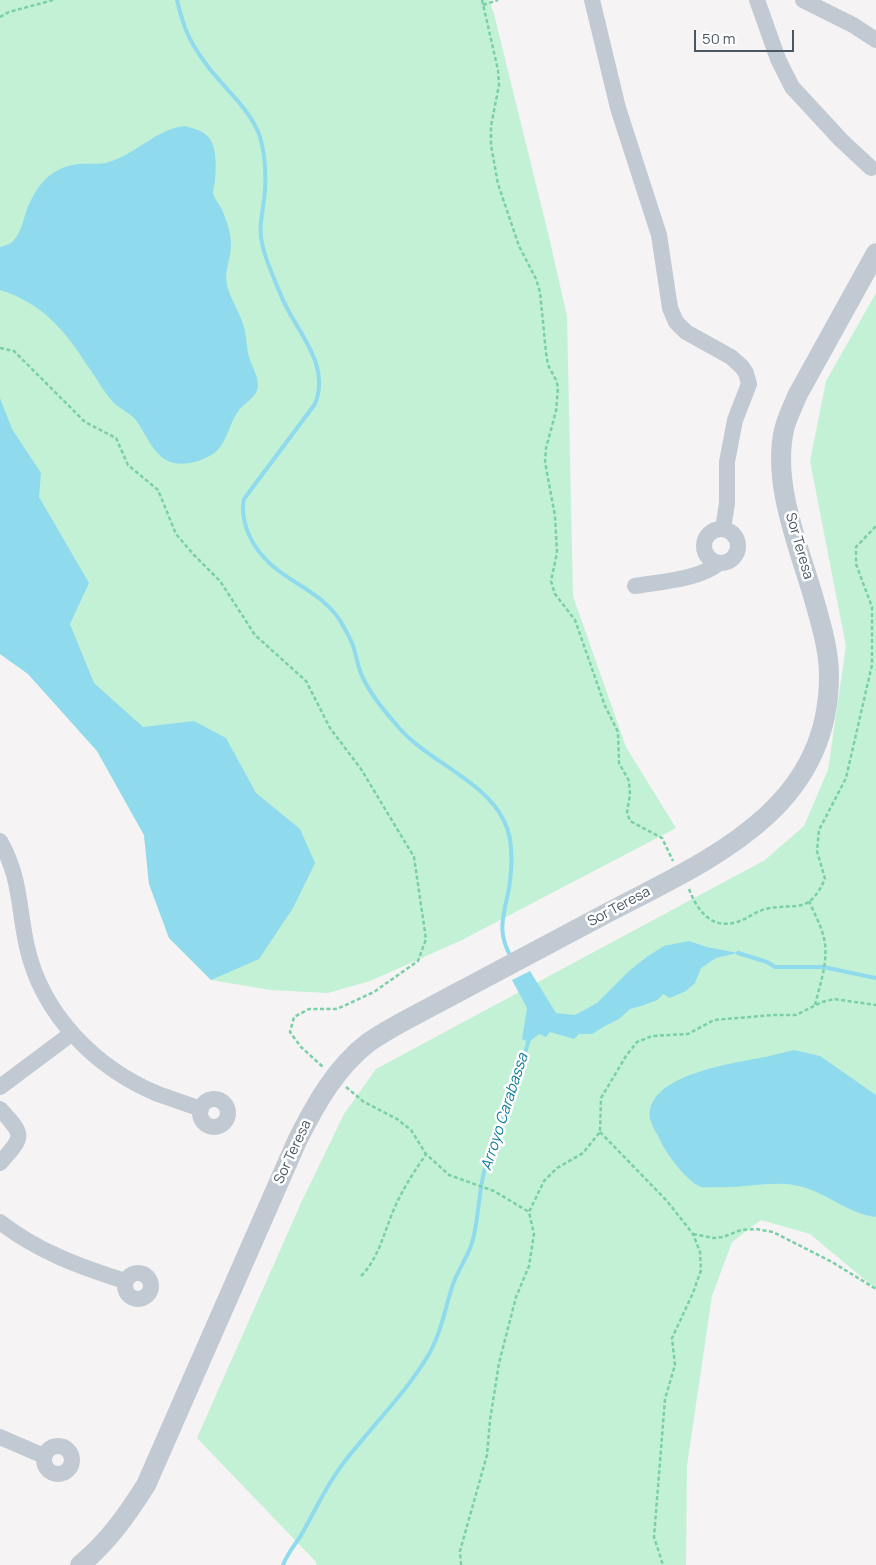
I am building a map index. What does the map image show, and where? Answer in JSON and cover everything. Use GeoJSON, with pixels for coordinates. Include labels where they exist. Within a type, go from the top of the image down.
{"type":"FeatureCollection","features":[{"type":"Feature","properties":{"kind":"street"},"geometry":{"type":"LineString","coordinates":[[592,0],[618,108],[659,234],[670,308],[676,322],[686,332],[731,357],[742,367],[749,384],[735,420],[727,462],[727,503],[723,529]]}},
{"type":"Feature","properties":{"kind":"street"},"geometry":{"type":"LineString","coordinates":[[757,0],[778,59],[792,87],[841,140],[871,168]]}},
{"type":"Feature","properties":{"kind":"street"},"geometry":{"type":"LineString","coordinates":[[802,0],[853,25],[876,40]]}},
{"type":"Feature","properties":{"kind":"street","name":"Sor Teresa"},"geometry":{"type":"LineString","coordinates":[[100,1565],[132,1523],[141,1505],[146,1485],[312,1110],[353,1056],[368,1043],[406,1020],[708,860],[760,823],[779,804],[806,767],[821,730],[829,676],[827,653],[821,624],[784,494],[780,465],[781,447],[788,416],[798,394],[876,253]]}},
{"type":"Feature","properties":{"kind":"street"},"geometry":{"type":"LineString","coordinates":[[723,529],[734,536],[738,548],[732,559],[719,563],[708,557],[705,551],[705,544],[711,533],[723,529]]}},
{"type":"Feature","properties":{"kind":"street"},"geometry":{"type":"LineString","coordinates":[[635,586],[694,575],[712,570],[719,563]]}},
{"type":"Feature","properties":{"kind":"street"},"geometry":{"type":"LineString","coordinates":[[0,841],[14,870],[24,930],[34,971],[44,994],[71,1034],[110,1067],[132,1081],[201,1109]]}},
{"type":"Feature","properties":{"kind":"street"},"geometry":{"type":"LineString","coordinates":[[0,1087],[71,1034]]}},
{"type":"Feature","properties":{"kind":"street"},"geometry":{"type":"LineString","coordinates":[[0,1109],[17,1127],[19,1132],[17,1144],[0,1163]]}},
{"type":"Feature","properties":{"kind":"street"},"geometry":{"type":"LineString","coordinates":[[0,1222],[30,1243],[50,1254],[87,1269],[125,1281]]}},
{"type":"Feature","properties":{"kind":"street"},"geometry":{"type":"LineString","coordinates":[[0,1437],[44,1456]]}},
{"type":"Feature","properties":{"kind":"street","name":"Sor Teresa"},"geometry":{"type":"LineString","coordinates":[[80,1565],[114,1532],[146,1485]]}},
{"type":"Feature","properties":{"kind":"path"},"geometry":{"type":"LineString","coordinates":[[0,17],[9,12],[53,0]]}},
{"type":"Feature","properties":{"kind":"path"},"geometry":{"type":"LineString","coordinates":[[482,0],[498,70],[499,85],[490,126],[491,145],[498,184],[519,246],[536,279],[540,292],[544,346],[548,365],[558,387],[556,411],[546,448],[545,462],[555,516],[557,552],[551,581],[555,594],[575,620],[605,706],[618,732],[619,763],[628,781],[630,795],[627,812],[630,821],[662,838],[673,862]]}},
{"type":"Feature","properties":{"kind":"path"},"geometry":{"type":"LineString","coordinates":[[483,5],[498,0]]}},
{"type":"Feature","properties":{"kind":"path"},"geometry":{"type":"LineString","coordinates":[[0,348],[14,350],[85,422],[116,438],[128,465],[158,490],[176,534],[220,581],[255,635],[306,681],[330,728],[362,768],[414,857],[426,939],[418,961],[374,992],[337,1009],[309,1009],[294,1017],[290,1032],[301,1047],[324,1068]]}},
{"type":"Feature","properties":{"kind":"path"},"geometry":{"type":"LineString","coordinates":[[809,902],[824,937],[825,958],[815,1006]]}},
{"type":"Feature","properties":{"kind":"path"},"geometry":{"type":"LineString","coordinates":[[461,1565],[460,1551],[462,1541],[487,1454],[499,1363],[516,1297],[529,1266],[534,1234],[529,1212],[544,1181],[557,1168],[583,1153],[600,1132],[601,1098],[626,1056],[637,1042],[652,1036],[688,1034],[714,1020],[796,1015],[834,999],[876,1005]]}},
{"type":"Feature","properties":{"kind":"path"},"geometry":{"type":"LineString","coordinates":[[344,1085],[364,1102],[397,1119],[410,1130],[426,1154],[449,1175],[494,1191],[529,1212]]}},
{"type":"Feature","properties":{"kind":"path"},"geometry":{"type":"LineString","coordinates":[[600,1132],[660,1194],[693,1234],[700,1252],[701,1270],[693,1293],[672,1338],[674,1365],[665,1399],[654,1537],[663,1565]]}},
{"type":"Feature","properties":{"kind":"path"},"geometry":{"type":"LineString","coordinates":[[362,1276],[373,1263],[394,1209],[408,1180],[426,1154]]}},
{"type":"Feature","properties":{"kind":"path"},"geometry":{"type":"LineString","coordinates":[[693,1234],[714,1238],[724,1237],[742,1230],[756,1229],[773,1232],[832,1262],[876,1290]]}},
{"type":"Feature","properties":{"kind":"green space"},"geometry":{"type":"Polygon","coordinates":[[[0,0],[489,0],[567,316],[573,596],[626,747],[676,828],[462,940],[370,981],[328,993],[270,990],[211,980],[169,938],[149,884],[144,835],[97,751],[28,674],[0,654],[0,0]]]}},
{"type":"Feature","properties":{"kind":"green space"},"geometry":{"type":"Polygon","coordinates":[[[876,293],[876,1289],[810,1234],[761,1220],[732,1242],[712,1296],[687,1465],[686,1565],[316,1565],[316,1562],[197,1438],[301,1203],[344,1114],[376,1069],[765,860],[804,826],[828,770],[846,646],[810,461],[826,381],[876,293]]]}},
{"type":"Feature","properties":{"kind":"water"},"geometry":{"type":"Polygon","coordinates":[[[184,126],[205,134],[210,139],[214,148],[216,170],[213,192],[222,209],[231,240],[226,275],[227,285],[244,328],[249,357],[258,386],[253,396],[236,414],[222,444],[213,454],[190,463],[177,464],[161,456],[152,446],[134,418],[115,404],[71,342],[52,320],[29,303],[0,290],[0,247],[10,244],[15,239],[35,192],[54,172],[74,165],[109,162],[128,154],[164,132],[184,126]]]}},
{"type":"Feature","properties":{"kind":"water"},"geometry":{"type":"Polygon","coordinates":[[[0,398],[12,429],[41,473],[39,497],[89,583],[70,624],[94,683],[143,727],[194,721],[226,738],[256,793],[300,829],[315,863],[293,908],[259,959],[211,980],[169,938],[149,884],[144,835],[97,751],[28,674],[0,654],[0,398]]]}},
{"type":"Feature","properties":{"kind":"water"},"geometry":{"type":"Polygon","coordinates":[[[689,941],[707,947],[738,953],[716,958],[701,968],[695,983],[686,991],[670,998],[663,994],[656,1001],[630,1009],[619,1019],[592,1034],[579,1034],[574,1039],[550,1032],[546,1037],[539,1034],[529,1042],[522,1039],[527,1008],[512,980],[530,971],[556,1013],[575,1015],[597,1003],[629,971],[648,956],[664,946],[689,941]]]}},
{"type":"Feature","properties":{"kind":"water"},"geometry":{"type":"Polygon","coordinates":[[[794,1050],[820,1056],[876,1095],[876,1217],[857,1212],[812,1190],[793,1185],[701,1187],[690,1180],[678,1167],[664,1147],[653,1126],[649,1114],[650,1110],[656,1097],[667,1087],[699,1072],[794,1050]]]}},
{"type":"Feature","properties":{"kind":"waterway","name":"Arroyo Carabassa"},"geometry":{"type":"LineString","coordinates":[[177,0],[188,36],[197,51],[251,118],[260,137],[265,170],[261,230],[263,249],[280,293],[309,346],[319,374],[319,389],[315,404],[244,499],[243,513],[249,535],[269,563],[331,609],[350,639],[360,671],[371,692],[401,730],[427,752],[471,784],[496,807],[504,821],[511,845],[511,872],[502,923],[506,948],[511,957]]}},
{"type":"Feature","properties":{"kind":"waterway"},"geometry":{"type":"LineString","coordinates":[[738,953],[767,962],[775,967],[823,967],[876,978]]}},
{"type":"Feature","properties":{"kind":"waterway","name":"Arroyo Carabassa"},"geometry":{"type":"LineString","coordinates":[[283,1565],[339,1469],[410,1382],[433,1346],[452,1287],[472,1242],[487,1160],[508,1108],[529,1039]]}}]}
